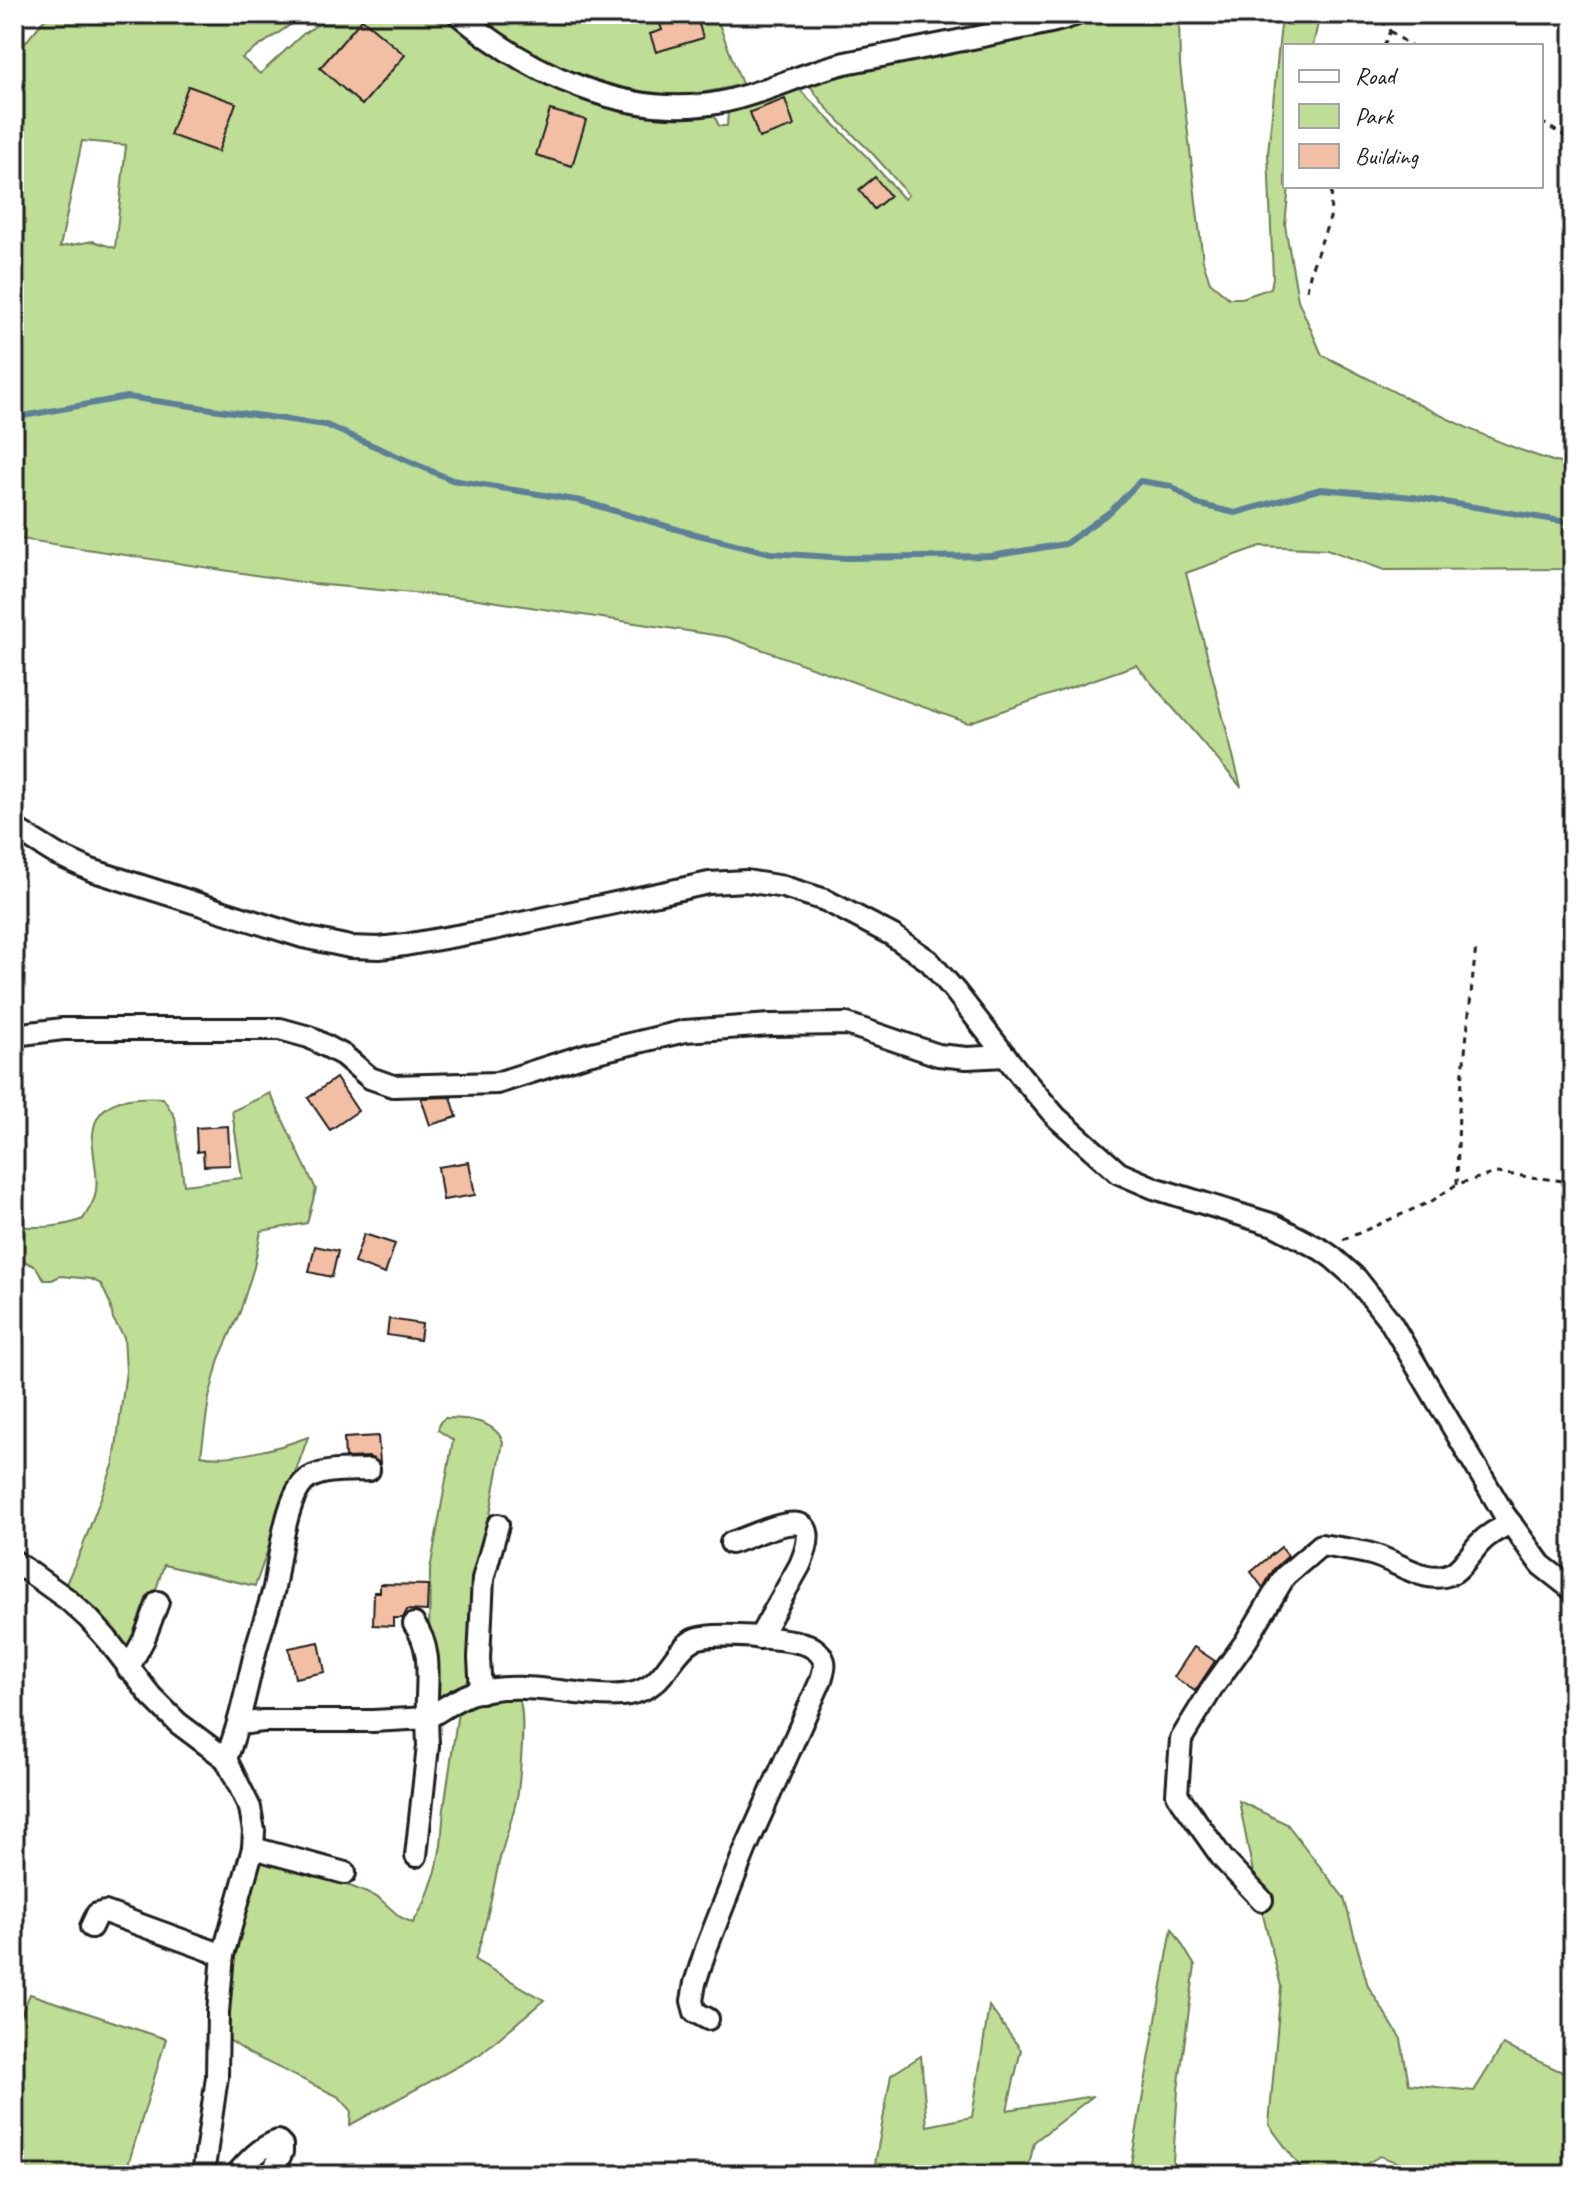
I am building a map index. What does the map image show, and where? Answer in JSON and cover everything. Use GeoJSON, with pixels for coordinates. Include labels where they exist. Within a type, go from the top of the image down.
{"type":"FeatureCollection","features":[{"type":"Feature","properties":{"kind":"street"},"geometry":{"type":"LineString","coordinates":[[458,14],[504,49],[581,86],[631,101],[680,105],[720,103],[846,63],[901,54],[1077,14]]}},
{"type":"Feature","properties":{"kind":"street"},"geometry":{"type":"LineString","coordinates":[[14,828],[56,854],[91,870],[303,937],[350,947],[405,945],[484,931],[709,883],[746,881],[784,887],[825,900],[892,935],[929,961],[1056,1117],[1119,1173],[1154,1188],[1274,1225],[1322,1250],[1356,1278],[1390,1321],[1511,1523],[1541,1565],[1573,1590]]}},
{"type":"Feature","properties":{"kind":"street"},"geometry":{"type":"LineString","coordinates":[[14,1035],[63,1029],[280,1029],[309,1037],[343,1055],[370,1078],[393,1086],[497,1083],[588,1054],[685,1031],[770,1025],[847,1024],[938,1055],[967,1058],[1006,1056]]}},
{"type":"Feature","properties":{"kind":"street"},"geometry":{"type":"LineString","coordinates":[[226,1759],[239,1724],[255,1651],[273,1590],[281,1540],[301,1485],[311,1477],[369,1470]]}},
{"type":"Feature","properties":{"kind":"street"},"geometry":{"type":"LineString","coordinates":[[1262,1900],[1223,1859],[1177,1794],[1181,1739],[1285,1576],[1321,1545],[1373,1554],[1426,1576],[1439,1577],[1460,1567],[1482,1541],[1511,1523]]}},
{"type":"Feature","properties":{"kind":"street"},"geometry":{"type":"LineString","coordinates":[[731,1543],[786,1524],[807,1528],[809,1535],[800,1565],[759,1638]]}},
{"type":"Feature","properties":{"kind":"street"},"geometry":{"type":"LineString","coordinates":[[481,1692],[483,1579],[498,1525]]}},
{"type":"Feature","properties":{"kind":"street"},"geometry":{"type":"LineString","coordinates":[[14,1561],[89,1619],[151,1696],[178,1723],[226,1759],[250,1808],[253,1848],[223,1955],[217,2077],[203,2175]]}},
{"type":"Feature","properties":{"kind":"street"},"geometry":{"type":"LineString","coordinates":[[128,1669],[158,1602]]}},
{"type":"Feature","properties":{"kind":"street"},"geometry":{"type":"LineString","coordinates":[[414,1624],[426,1651],[428,1678],[428,1746],[416,1856]]}},
{"type":"Feature","properties":{"kind":"street"},"geometry":{"type":"LineString","coordinates":[[239,1724],[427,1718],[452,1702],[481,1692],[506,1688],[626,1695],[658,1680],[685,1646],[695,1639],[716,1636],[759,1638],[807,1645],[821,1654],[824,1669],[745,1850],[706,1949],[692,2001],[695,2012],[708,2019]]}},
{"type":"Feature","properties":{"kind":"street"},"geometry":{"type":"LineString","coordinates":[[253,1848],[345,1873]]}},
{"type":"Feature","properties":{"kind":"street"},"geometry":{"type":"LineString","coordinates":[[91,1927],[97,1914],[105,1912],[223,1955]]}},
{"type":"Feature","properties":{"kind":"street"},"geometry":{"type":"LineString","coordinates":[[236,2175],[256,2154],[278,2141],[282,2152],[271,2175]]}},
{"type":"Feature","properties":{"kind":"path"},"geometry":{"type":"LineString","coordinates":[[1372,14],[1408,44]]}},
{"type":"Feature","properties":{"kind":"path"},"geometry":{"type":"LineString","coordinates":[[1383,22],[1388,14]]}},
{"type":"Feature","properties":{"kind":"path"},"geometry":{"type":"LineString","coordinates":[[1385,44],[1390,31]]}},
{"type":"Feature","properties":{"kind":"path"},"geometry":{"type":"LineString","coordinates":[[1543,123],[1573,141]]}},
{"type":"Feature","properties":{"kind":"path"},"geometry":{"type":"LineString","coordinates":[[1307,290],[1330,218],[1332,188]]}},
{"type":"Feature","properties":{"kind":"path"},"geometry":{"type":"LineString","coordinates":[[1457,1184],[1459,1110],[1476,946]]}},
{"type":"Feature","properties":{"kind":"path"},"geometry":{"type":"LineString","coordinates":[[1322,1250],[1432,1201],[1457,1184],[1496,1173],[1573,1182]]}},
{"type":"Feature","properties":{"kind":"green space"},"geometry":{"type":"Polygon","coordinates":[[[49,14],[306,14],[242,58],[260,74],[303,34],[334,14],[445,14],[513,65],[713,113],[719,126],[727,126],[728,110],[799,89],[904,199],[908,195],[904,190],[827,108],[805,77],[1077,14],[1179,14],[1180,65],[1203,261],[1210,282],[1229,298],[1242,298],[1271,288],[1273,277],[1268,153],[1282,14],[1320,14],[1313,44],[1283,44],[1283,188],[1289,188],[1285,225],[1298,300],[1322,355],[1476,432],[1573,467],[1573,569],[1384,570],[1327,549],[1261,546],[1186,573],[1241,787],[1136,665],[968,723],[727,637],[478,599],[314,584],[14,538],[14,56],[49,14]],[[82,141],[60,247],[93,241],[115,248],[126,145],[82,141]]]}},
{"type":"Feature","properties":{"kind":"green space"},"geometry":{"type":"Polygon","coordinates":[[[470,14],[715,14],[742,84],[702,93],[665,95],[598,83],[535,54],[470,14]]]}},
{"type":"Feature","properties":{"kind":"green space"},"geometry":{"type":"Polygon","coordinates":[[[270,1093],[316,1189],[307,1223],[261,1231],[240,1312],[219,1359],[209,1398],[201,1455],[240,1455],[308,1437],[255,1586],[164,1565],[149,1611],[128,1656],[64,1588],[114,1463],[126,1371],[124,1337],[113,1319],[101,1284],[91,1279],[60,1276],[44,1280],[36,1267],[14,1256],[14,1226],[49,1227],[83,1219],[96,1190],[93,1130],[97,1118],[113,1104],[136,1098],[163,1098],[175,1117],[184,1185],[242,1178],[232,1111],[270,1093]]]}},
{"type":"Feature","properties":{"kind":"green space"},"geometry":{"type":"Polygon","coordinates":[[[445,1418],[486,1425],[503,1442],[488,1526],[475,1678],[467,1687],[432,1708],[430,1570],[453,1440],[438,1430],[445,1418]]]}},
{"type":"Feature","properties":{"kind":"green space"},"geometry":{"type":"Polygon","coordinates":[[[517,1695],[522,1713],[518,1792],[475,1960],[544,2000],[479,2055],[350,2125],[351,2110],[339,2097],[250,2054],[223,2036],[227,1979],[260,1855],[379,1898],[400,1917],[413,1923],[425,1902],[436,1871],[459,1705],[473,1700],[517,1695]]]}},
{"type":"Feature","properties":{"kind":"green space"},"geometry":{"type":"Polygon","coordinates":[[[1239,1801],[1287,1824],[1344,1898],[1368,1986],[1401,2039],[1409,2084],[1474,2091],[1503,2045],[1573,2077],[1573,2175],[1432,2175],[1380,2156],[1347,2175],[1306,2175],[1269,2125],[1281,1986],[1256,1888],[1239,1801]]]}},
{"type":"Feature","properties":{"kind":"green space"},"geometry":{"type":"Polygon","coordinates":[[[1172,1928],[1195,1966],[1178,2090],[1172,2175],[1129,2175],[1172,1928]]]}},
{"type":"Feature","properties":{"kind":"green space"},"geometry":{"type":"Polygon","coordinates":[[[30,1994],[166,2039],[125,2175],[14,2175],[14,2031],[30,1994]]]}},
{"type":"Feature","properties":{"kind":"green space"},"geometry":{"type":"Polygon","coordinates":[[[989,2006],[1021,2050],[1007,2110],[1093,2096],[1034,2142],[1027,2175],[873,2175],[891,2075],[921,2056],[927,2126],[972,2117],[989,2006]]]}},
{"type":"Feature","properties":{"kind":"building"},"geometry":{"type":"Polygon","coordinates":[[[657,14],[696,14],[703,38],[656,52],[650,34],[662,30],[657,14]]]}},
{"type":"Feature","properties":{"kind":"building"},"geometry":{"type":"Polygon","coordinates":[[[362,19],[405,55],[362,105],[320,68],[362,19]]]}},
{"type":"Feature","properties":{"kind":"building"},"geometry":{"type":"Polygon","coordinates":[[[188,86],[236,103],[218,152],[170,135],[188,86]]]}},
{"type":"Feature","properties":{"kind":"building"},"geometry":{"type":"Polygon","coordinates":[[[785,99],[794,126],[759,138],[750,112],[785,99]]]}},
{"type":"Feature","properties":{"kind":"building"},"geometry":{"type":"Polygon","coordinates":[[[550,110],[586,120],[572,166],[536,155],[550,110]]]}},
{"type":"Feature","properties":{"kind":"building"},"geometry":{"type":"Polygon","coordinates":[[[875,177],[890,196],[874,209],[859,190],[875,177]]]}},
{"type":"Feature","properties":{"kind":"building"},"geometry":{"type":"Polygon","coordinates":[[[336,1078],[358,1111],[330,1130],[308,1098],[336,1078]]]}},
{"type":"Feature","properties":{"kind":"building"},"geometry":{"type":"Polygon","coordinates":[[[451,1097],[457,1117],[430,1125],[421,1098],[451,1097]]]}},
{"type":"Feature","properties":{"kind":"building"},"geometry":{"type":"Polygon","coordinates":[[[228,1126],[230,1165],[204,1166],[203,1151],[197,1152],[196,1128],[228,1126]]]}},
{"type":"Feature","properties":{"kind":"building"},"geometry":{"type":"Polygon","coordinates":[[[469,1162],[475,1195],[443,1200],[438,1167],[469,1162]]]}},
{"type":"Feature","properties":{"kind":"building"},"geometry":{"type":"Polygon","coordinates":[[[364,1234],[395,1244],[385,1274],[354,1263],[364,1234]]]}},
{"type":"Feature","properties":{"kind":"building"},"geometry":{"type":"Polygon","coordinates":[[[315,1246],[338,1251],[332,1277],[309,1272],[315,1246]]]}},
{"type":"Feature","properties":{"kind":"building"},"geometry":{"type":"Polygon","coordinates":[[[389,1319],[422,1324],[420,1340],[387,1335],[389,1319]]]}},
{"type":"Feature","properties":{"kind":"building"},"geometry":{"type":"Polygon","coordinates":[[[378,1436],[380,1463],[369,1457],[345,1458],[344,1438],[378,1436]]]}},
{"type":"Feature","properties":{"kind":"building"},"geometry":{"type":"Polygon","coordinates":[[[1281,1547],[1288,1556],[1274,1569],[1263,1588],[1251,1572],[1281,1547]]]}},
{"type":"Feature","properties":{"kind":"building"},"geometry":{"type":"Polygon","coordinates":[[[380,1584],[428,1585],[427,1611],[407,1610],[403,1618],[393,1618],[393,1626],[373,1625],[374,1592],[380,1592],[380,1584]]]}},
{"type":"Feature","properties":{"kind":"building"},"geometry":{"type":"Polygon","coordinates":[[[319,1642],[325,1672],[295,1678],[289,1648],[319,1642]]]}},
{"type":"Feature","properties":{"kind":"building"},"geometry":{"type":"Polygon","coordinates":[[[1194,1647],[1215,1661],[1195,1691],[1174,1677],[1194,1647]]]}},
{"type":"Feature","properties":{"kind":"waterway"},"geometry":{"type":"LineString","coordinates":[[14,420],[127,397],[326,425],[452,480],[581,501],[771,553],[846,558],[991,556],[1065,544],[1111,511],[1140,481],[1171,486],[1197,504],[1235,513],[1321,489],[1413,497],[1573,523]]}}]}
